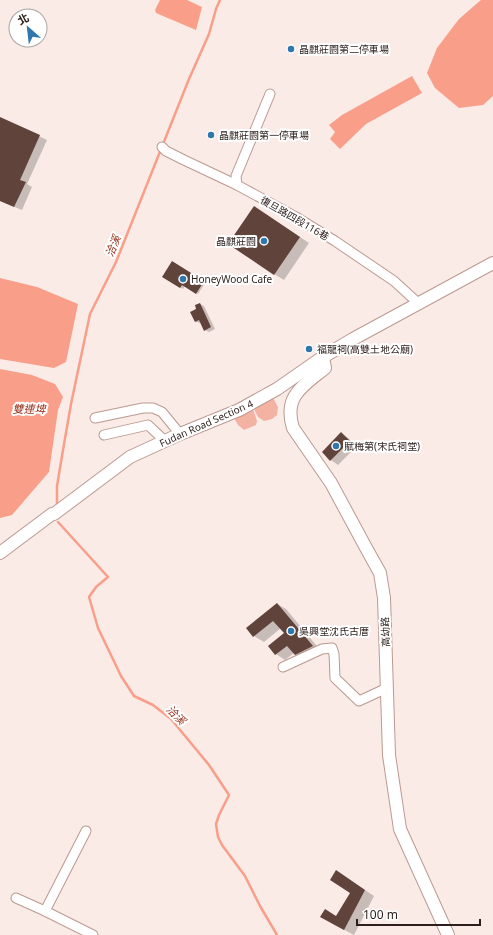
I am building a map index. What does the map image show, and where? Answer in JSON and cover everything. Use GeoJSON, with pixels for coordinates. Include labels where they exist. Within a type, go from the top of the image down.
{"type":"FeatureCollection","features":[{"type":"Feature","properties":{"kind":"street"},"geometry":{"type":"LineString","coordinates":[[237,185],[236,176],[270,94]]}},
{"type":"Feature","properties":{"kind":"street","name":"復旦路四段116巷"},"geometry":{"type":"LineString","coordinates":[[162,147],[166,151],[237,185],[296,217],[394,280],[418,303]]}},
{"type":"Feature","properties":{"kind":"street","name":"Fudan Road Section 4"},"geometry":{"type":"LineString","coordinates":[[0,553],[130,457],[180,434],[246,407],[277,389],[323,357],[493,262]]}},
{"type":"Feature","properties":{"kind":"street","name":"高幼路"},"geometry":{"type":"LineString","coordinates":[[323,357],[325,368],[299,389],[292,401],[290,413],[294,428],[331,483],[380,572],[384,598],[389,754],[400,829],[448,935]]}},
{"type":"Feature","properties":{"kind":"street"},"geometry":{"type":"LineString","coordinates":[[94,418],[143,408],[153,408],[162,412],[180,434]]}},
{"type":"Feature","properties":{"kind":"street"},"geometry":{"type":"LineString","coordinates":[[104,435],[148,425],[165,441]]}},
{"type":"Feature","properties":{"kind":"street"},"geometry":{"type":"LineString","coordinates":[[283,667],[322,650],[332,648],[334,654],[335,678],[359,701],[387,688]]}},
{"type":"Feature","properties":{"kind":"street"},"geometry":{"type":"LineString","coordinates":[[45,911],[86,831]]}},
{"type":"Feature","properties":{"kind":"street"},"geometry":{"type":"LineString","coordinates":[[16,898],[93,935]]}},
{"type":"Feature","properties":{"kind":"shaded area"},"geometry":{"type":"Polygon","coordinates":[[[273,398],[278,407],[277,415],[272,419],[264,421],[258,417],[254,409],[273,398]]]}},
{"type":"Feature","properties":{"kind":"shaded area"},"geometry":{"type":"Polygon","coordinates":[[[253,409],[257,421],[256,425],[244,430],[238,425],[234,418],[253,409]]]}},
{"type":"Feature","properties":{"kind":"water"},"geometry":{"type":"Polygon","coordinates":[[[160,0],[187,0],[202,7],[196,30],[156,13],[155,10],[160,0]]]}},
{"type":"Feature","properties":{"kind":"water"},"geometry":{"type":"Polygon","coordinates":[[[481,0],[493,0],[493,96],[483,105],[459,108],[435,88],[427,73],[437,48],[459,19],[481,0]]]}},
{"type":"Feature","properties":{"kind":"water"},"geometry":{"type":"Polygon","coordinates":[[[412,76],[422,93],[366,124],[340,149],[330,139],[335,132],[329,125],[342,115],[412,76]]]}},
{"type":"Feature","properties":{"kind":"water"},"geometry":{"type":"Polygon","coordinates":[[[0,278],[37,287],[78,304],[66,362],[54,368],[0,359],[0,278]]]}},
{"type":"Feature","properties":{"kind":"water","name":"雙連埤"},"geometry":{"type":"Polygon","coordinates":[[[0,369],[32,375],[55,384],[63,397],[58,410],[49,472],[12,515],[0,518],[0,369]]]}},
{"type":"Feature","properties":{"kind":"building"},"geometry":{"type":"Polygon","coordinates":[[[0,117],[40,135],[20,180],[26,182],[14,207],[0,201],[0,117]]]}},
{"type":"Feature","properties":{"kind":"building","name":"晶麒莊園"},"geometry":{"type":"Polygon","coordinates":[[[254,206],[300,237],[274,275],[228,244],[254,206]]]}},
{"type":"Feature","properties":{"kind":"building","name":"HoneyWood Cafe"},"geometry":{"type":"Polygon","coordinates":[[[172,261],[204,281],[196,294],[182,285],[180,288],[162,277],[172,261]]]}},
{"type":"Feature","properties":{"kind":"building"},"geometry":{"type":"Polygon","coordinates":[[[200,303],[211,327],[204,331],[199,320],[195,322],[190,312],[196,309],[195,305],[200,303]]]}},
{"type":"Feature","properties":{"kind":"building","name":"賦梅第(宋氏祠堂)"},"geometry":{"type":"Polygon","coordinates":[[[341,432],[350,441],[330,461],[322,452],[341,432]]]}},
{"type":"Feature","properties":{"kind":"building","name":"吳興堂沈氏古厝"},"geometry":{"type":"Polygon","coordinates":[[[277,603],[313,646],[295,655],[287,646],[275,655],[268,646],[284,633],[273,621],[253,637],[246,628],[277,603]]]}},
{"type":"Feature","properties":{"kind":"building"},"geometry":{"type":"Polygon","coordinates":[[[336,870],[365,890],[344,930],[320,917],[325,909],[336,916],[350,893],[330,880],[336,870]]]}},
{"type":"Feature","properties":{"kind":"waterway","name":"洽溪"},"geometry":{"type":"LineString","coordinates":[[57,508],[57,486],[63,450],[90,314],[116,262],[189,79],[209,34],[220,0]]}},
{"type":"Feature","properties":{"kind":"waterway","name":"洽溪"},"geometry":{"type":"LineString","coordinates":[[58,522],[108,577],[96,587],[89,597],[98,628],[121,676],[134,696],[153,705],[171,719],[209,765],[229,795],[216,824],[218,837],[222,845],[245,876],[277,935]]}},
{"type":"Feature","properties":{"kind":"place","name":"晶麒莊園第二停車場"},"geometry":{"type":"Point","coordinates":[291,49]}},
{"type":"Feature","properties":{"kind":"place","name":"晶麒莊園第一停車場"},"geometry":{"type":"Point","coordinates":[211,135]}},
{"type":"Feature","properties":{"kind":"place","name":"晶麒莊園"},"geometry":{"type":"Point","coordinates":[264,241]}},
{"type":"Feature","properties":{"kind":"place","name":"HoneyWood Cafe"},"geometry":{"type":"Point","coordinates":[183,279]}},
{"type":"Feature","properties":{"kind":"place","name":"福龍祠(高雙土地公廟)"},"geometry":{"type":"Point","coordinates":[309,349]}},
{"type":"Feature","properties":{"kind":"place","name":"賦梅第(宋氏祠堂)"},"geometry":{"type":"Point","coordinates":[336,446]}},
{"type":"Feature","properties":{"kind":"place","name":"吳興堂沈氏古厝"},"geometry":{"type":"Point","coordinates":[291,631]}}]}
